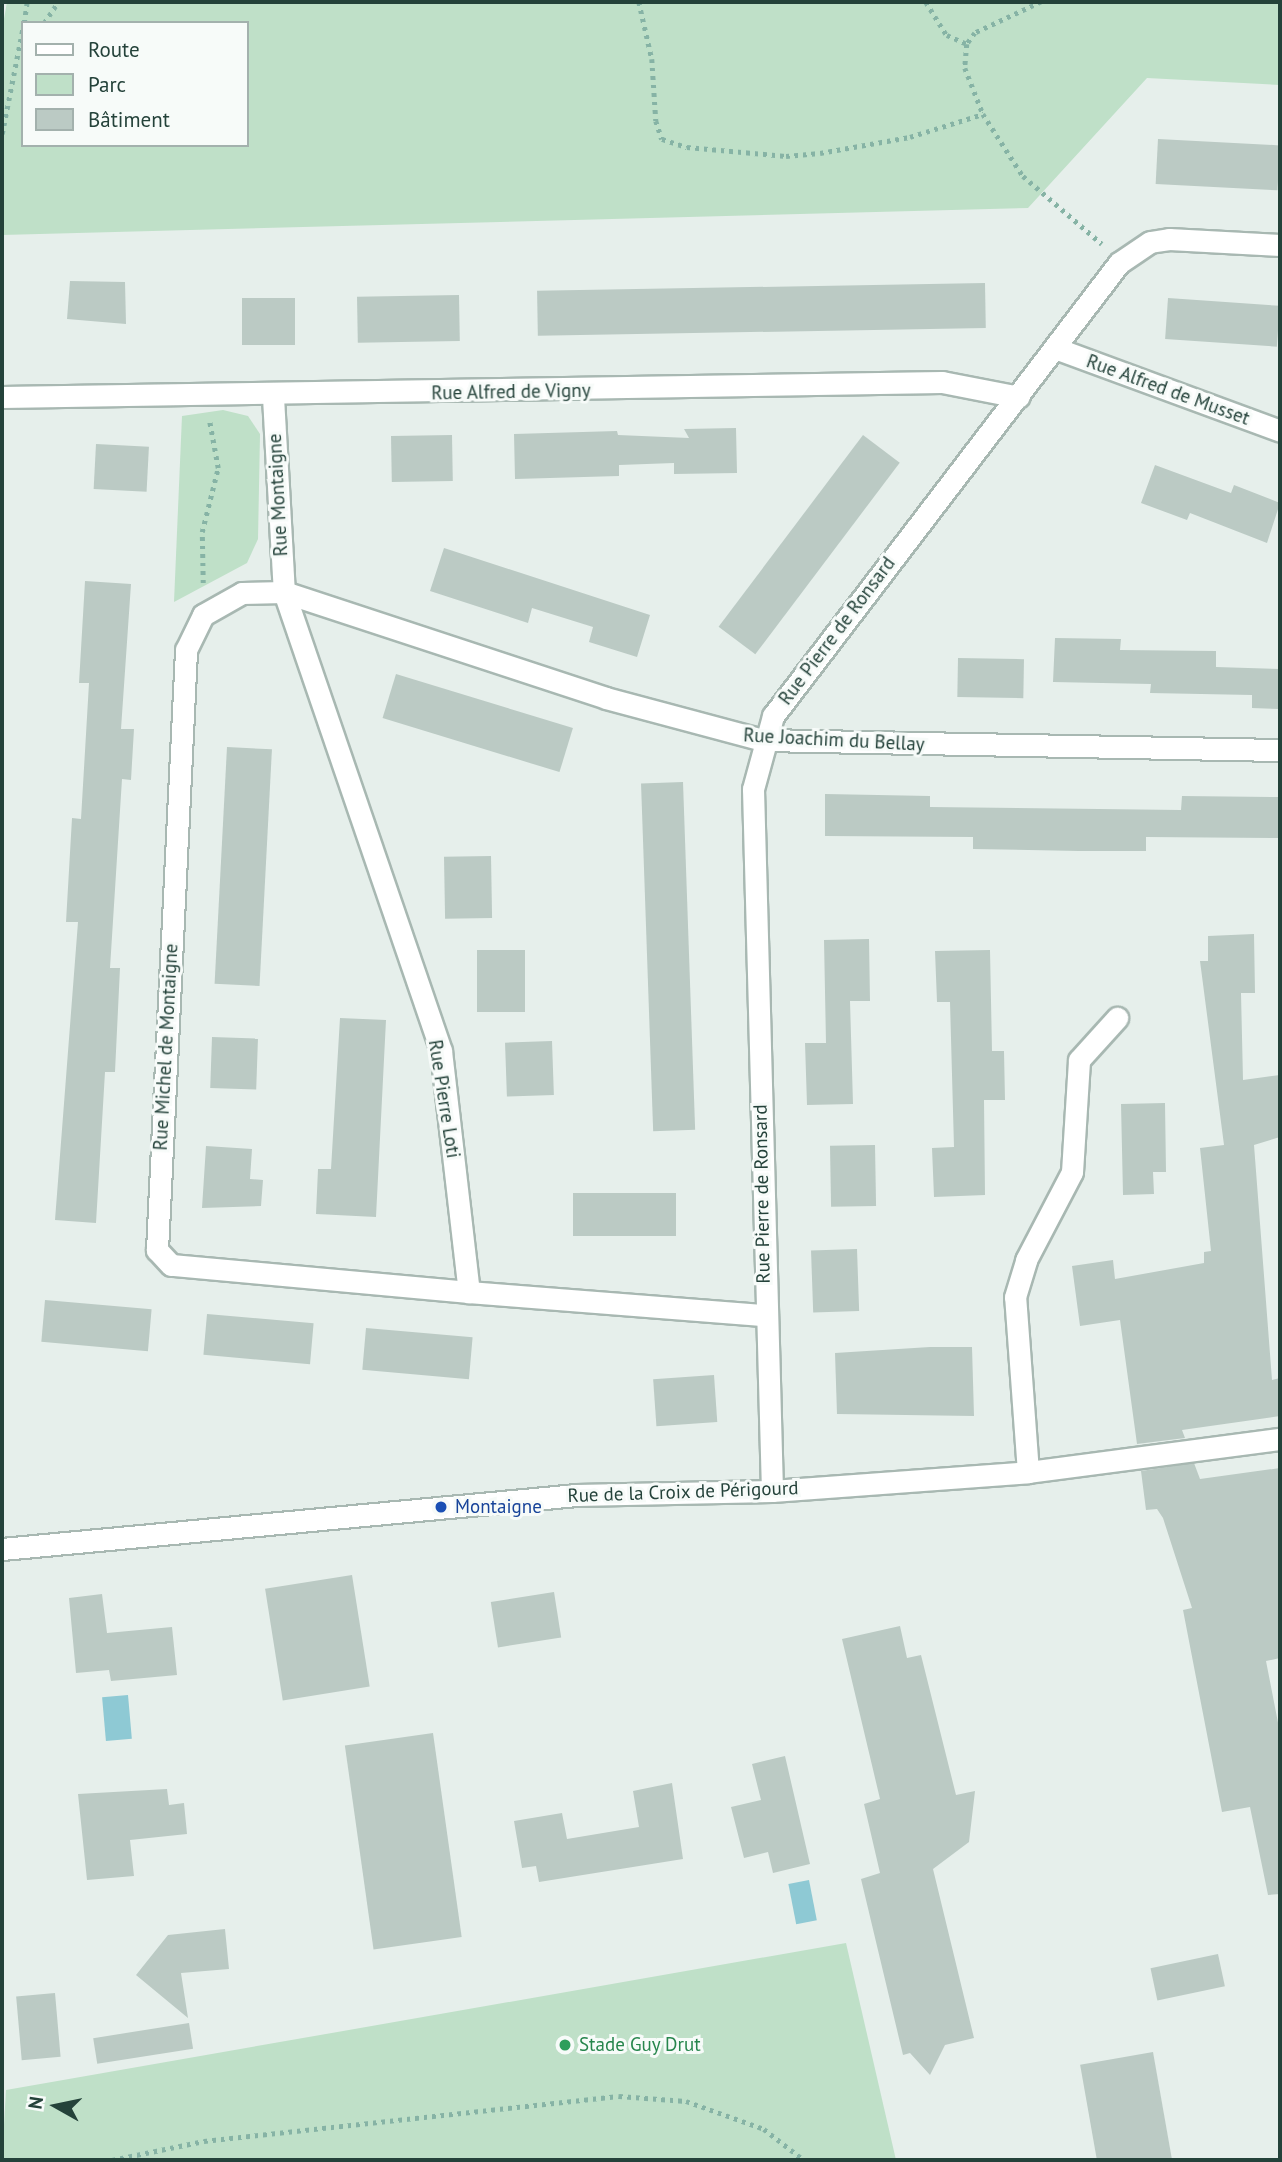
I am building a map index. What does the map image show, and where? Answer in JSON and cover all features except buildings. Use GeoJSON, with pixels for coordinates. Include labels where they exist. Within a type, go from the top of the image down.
{"type":"FeatureCollection","features":[{"type":"Feature","properties":{"kind":"street","name":"Rue Pierre de Ronsard"},"geometry":{"type":"LineString","coordinates":[[772,1490],[764,1315],[753,789],[763,740],[791,688],[1019,397],[1119,263],[1150,242],[1169,239],[1280,245]]}},
{"type":"Feature","properties":{"kind":"street","name":"Rue Alfred de Musset"},"geometry":{"type":"LineString","coordinates":[[1055,348],[1280,431]]}},
{"type":"Feature","properties":{"kind":"street","name":"Rue Alfred de Vigny"},"geometry":{"type":"LineString","coordinates":[[2,397],[273,397],[942,382],[1019,397]]}},
{"type":"Feature","properties":{"kind":"street","name":"Rue Montaigne"},"geometry":{"type":"LineString","coordinates":[[273,397],[284,593]]}},
{"type":"Feature","properties":{"kind":"street"},"geometry":{"type":"LineString","coordinates":[[203,615],[242,593],[284,593]]}},
{"type":"Feature","properties":{"kind":"street","name":"Rue Joachim du Bellay"},"geometry":{"type":"LineString","coordinates":[[284,593],[606,698],[763,740],[1280,750]]}},
{"type":"Feature","properties":{"kind":"street","name":"Rue Pierre Loti"},"geometry":{"type":"LineString","coordinates":[[284,593],[441,1051],[469,1292]]}},
{"type":"Feature","properties":{"kind":"street","name":"Rue Michel de Montaigne"},"geometry":{"type":"LineString","coordinates":[[203,615],[186,650],[156,1250],[171,1265],[469,1292]]}},
{"type":"Feature","properties":{"kind":"street"},"geometry":{"type":"LineString","coordinates":[[1028,1472],[1015,1297],[1026,1260],[1072,1172],[1079,1060],[1117,1018]]}},
{"type":"Feature","properties":{"kind":"street"},"geometry":{"type":"LineString","coordinates":[[469,1292],[764,1315]]}},
{"type":"Feature","properties":{"kind":"street","name":"Rue de la Croix de Périgourd"},"geometry":{"type":"LineString","coordinates":[[2,1549],[576,1495],[772,1490],[1028,1472],[1280,1439]]}},
{"type":"Feature","properties":{"kind":"path"},"geometry":{"type":"LineString","coordinates":[[24,21],[27,2]]}},
{"type":"Feature","properties":{"kind":"path"},"geometry":{"type":"LineString","coordinates":[[45,21],[58,2]]}},
{"type":"Feature","properties":{"kind":"path"},"geometry":{"type":"LineString","coordinates":[[639,2],[656,121],[663,139],[687,147],[786,156],[820,153],[910,137],[983,114]]}},
{"type":"Feature","properties":{"kind":"path"},"geometry":{"type":"LineString","coordinates":[[926,2],[947,34],[967,44]]}},
{"type":"Feature","properties":{"kind":"path"},"geometry":{"type":"LineString","coordinates":[[1041,2],[993,22],[967,44],[965,68],[983,114],[1023,176],[1119,263]]}},
{"type":"Feature","properties":{"kind":"path"},"geometry":{"type":"LineString","coordinates":[[2,134],[21,44]]}},
{"type":"Feature","properties":{"kind":"path"},"geometry":{"type":"LineString","coordinates":[[203,615],[201,540],[218,468],[205,397]]}},
{"type":"Feature","properties":{"kind":"path"},"geometry":{"type":"LineString","coordinates":[[112,2160],[204,2141],[619,2096],[686,2101],[764,2129],[804,2160]]}},
{"type":"Feature","properties":{"kind":"green space"},"geometry":{"type":"Polygon","coordinates":[[[7,2],[1280,2],[1280,85],[1147,78],[1028,208],[2,235],[2,30],[7,2]]]}},
{"type":"Feature","properties":{"kind":"green space"},"geometry":{"type":"Polygon","coordinates":[[[223,410],[248,416],[260,434],[258,539],[247,563],[174,602],[182,416],[223,410]]]}},
{"type":"Feature","properties":{"kind":"green space","name":"Stade Guy Drut"},"geometry":{"type":"Polygon","coordinates":[[[846,1943],[896,2160],[2,2160],[6,2090],[846,1943]]]}},
{"type":"Feature","properties":{"kind":"water"},"geometry":{"type":"Polygon","coordinates":[[[128,1695],[132,1739],[106,1741],[102,1697],[128,1695]]]}},
{"type":"Feature","properties":{"kind":"water"},"geometry":{"type":"Polygon","coordinates":[[[809,1880],[817,1920],[796,1924],[788,1884],[809,1880]]]}},
{"type":"Feature","properties":{"kind":"place","name":"Montaigne"},"geometry":{"type":"Point","coordinates":[441,1507]}},
{"type":"Feature","properties":{"kind":"place","name":"Stade Guy Drut"},"geometry":{"type":"Point","coordinates":[565,2045]}}]}
